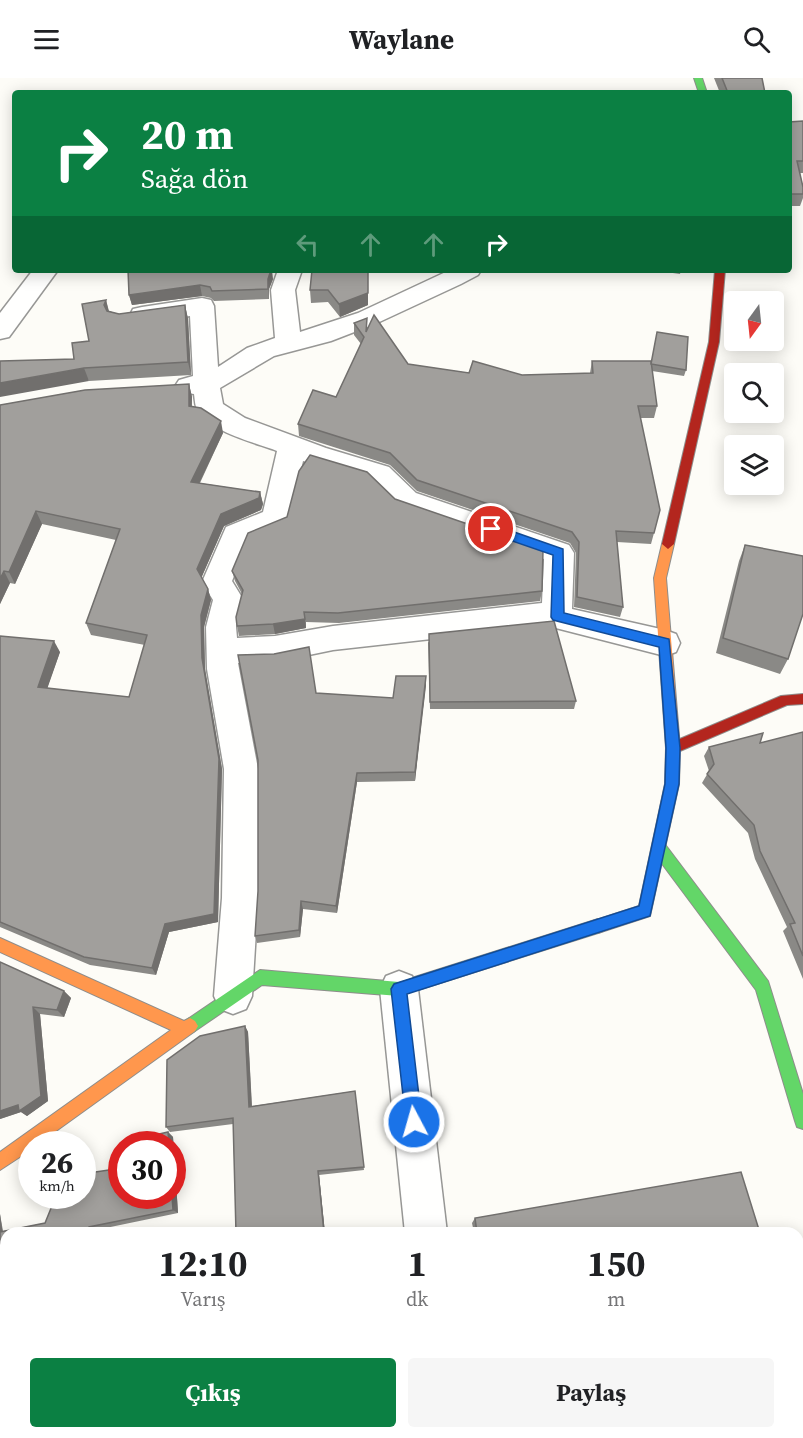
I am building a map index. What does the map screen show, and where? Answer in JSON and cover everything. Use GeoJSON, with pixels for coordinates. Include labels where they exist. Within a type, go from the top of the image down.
{"type":"FeatureCollection","features":[{"type":"Feature","properties":{"kind":"street"},"geometry":{"type":"LineString","coordinates":[[0,331],[44,273]]}},
{"type":"Feature","properties":{"kind":"street"},"geometry":{"type":"LineString","coordinates":[[288,344],[283,290],[289,273]]}},
{"type":"Feature","properties":{"kind":"street"},"geometry":{"type":"LineString","coordinates":[[159,388],[206,385],[229,373],[257,353],[349,325],[419,296],[463,273]]}},
{"type":"Feature","properties":{"kind":"street"},"geometry":{"type":"LineString","coordinates":[[0,1162],[261,977],[399,989],[645,911],[672,784],[673,748],[660,578],[714,342],[720,273]]}},
{"type":"Feature","properties":{"kind":"street"},"geometry":{"type":"LineString","coordinates":[[122,317],[202,306],[206,385],[210,409],[235,425],[379,474],[406,500],[559,553],[557,617],[665,643]]}},
{"type":"Feature","properties":{"kind":"street"},"geometry":{"type":"LineString","coordinates":[[233,996],[240,898],[242,769],[223,669],[221,627],[228,599],[218,582],[236,535],[276,518],[292,446]]}},
{"type":"Feature","properties":{"kind":"street"},"geometry":{"type":"LineString","coordinates":[[222,651],[275,649],[333,638],[557,613]]}},
{"type":"Feature","properties":{"kind":"street"},"geometry":{"type":"LineString","coordinates":[[673,748],[786,700],[803,699]]}},
{"type":"Feature","properties":{"kind":"street"},"geometry":{"type":"LineString","coordinates":[[659,848],[763,986],[803,1121]]}},
{"type":"Feature","properties":{"kind":"street"},"geometry":{"type":"LineString","coordinates":[[0,945],[185,1029]]}},
{"type":"Feature","properties":{"kind":"street"},"geometry":{"type":"LineString","coordinates":[[399,989],[425,1227]]}},
{"type":"Feature","properties":{"kind":"building"},"geometry":{"type":"Polygon","coordinates":[[[722,78],[762,78],[764,90],[727,90],[722,78]]]}},
{"type":"Feature","properties":{"kind":"building"},"geometry":{"type":"Polygon","coordinates":[[[803,121],[803,161],[797,161],[803,194],[792,194],[792,122],[803,121]]]}},
{"type":"Feature","properties":{"kind":"building"},"geometry":{"type":"Polygon","coordinates":[[[128,273],[270,273],[268,289],[212,291],[210,287],[200,285],[129,295],[128,273]]]}},
{"type":"Feature","properties":{"kind":"building"},"geometry":{"type":"Polygon","coordinates":[[[312,273],[368,273],[368,293],[339,304],[328,290],[310,290],[312,273]]]}},
{"type":"Feature","properties":{"kind":"building"},"geometry":{"type":"Polygon","coordinates":[[[106,300],[104,305],[107,311],[119,314],[185,305],[188,362],[84,368],[0,383],[0,361],[74,359],[72,343],[89,341],[82,304],[106,300]]]}},
{"type":"Feature","properties":{"kind":"building"},"geometry":{"type":"Polygon","coordinates":[[[374,315],[408,364],[469,373],[473,361],[522,375],[593,373],[592,361],[651,361],[657,406],[638,406],[660,510],[654,533],[616,531],[623,607],[577,597],[579,542],[572,532],[417,480],[390,453],[298,424],[313,390],[336,397],[364,337],[354,323],[367,318],[366,332],[374,315]]]}},
{"type":"Feature","properties":{"kind":"building"},"geometry":{"type":"Polygon","coordinates":[[[657,332],[688,337],[686,370],[651,364],[657,332]]]}},
{"type":"Feature","properties":{"kind":"building"},"geometry":{"type":"Polygon","coordinates":[[[189,384],[189,406],[201,408],[221,421],[191,482],[260,492],[259,498],[221,514],[197,569],[208,589],[201,615],[202,658],[219,759],[214,914],[165,924],[152,968],[84,957],[0,922],[0,636],[54,641],[38,687],[129,697],[147,635],[86,623],[120,529],[36,511],[9,572],[4,571],[0,579],[0,405],[85,390],[189,384]]]}},
{"type":"Feature","properties":{"kind":"building"},"geometry":{"type":"Polygon","coordinates":[[[310,455],[367,472],[395,499],[543,550],[542,591],[338,613],[304,612],[305,619],[237,626],[236,617],[243,590],[232,571],[248,533],[287,517],[299,471],[310,455]]]}},
{"type":"Feature","properties":{"kind":"building"},"geometry":{"type":"Polygon","coordinates":[[[745,545],[803,556],[803,614],[788,659],[723,638],[745,545]]]}},
{"type":"Feature","properties":{"kind":"building"},"geometry":{"type":"Polygon","coordinates":[[[554,621],[576,701],[430,702],[429,634],[554,621]]]}},
{"type":"Feature","properties":{"kind":"building"},"geometry":{"type":"Polygon","coordinates":[[[309,647],[316,693],[393,698],[396,676],[426,676],[415,772],[357,773],[336,906],[301,901],[299,930],[255,936],[258,891],[258,760],[238,655],[274,654],[309,647]]]}},
{"type":"Feature","properties":{"kind":"building"},"geometry":{"type":"Polygon","coordinates":[[[803,732],[803,956],[790,924],[795,923],[760,851],[754,825],[707,774],[714,764],[709,747],[763,733],[760,743],[803,732]]]}},
{"type":"Feature","properties":{"kind":"building"},"geometry":{"type":"Polygon","coordinates":[[[0,962],[64,991],[57,1010],[33,1007],[41,1096],[19,1111],[18,1105],[0,1111],[0,962]]]}},
{"type":"Feature","properties":{"kind":"building"},"geometry":{"type":"Polygon","coordinates":[[[245,1026],[249,1107],[355,1091],[364,1167],[318,1171],[323,1227],[236,1227],[233,1118],[166,1127],[167,1060],[200,1036],[245,1026]]]}},
{"type":"Feature","properties":{"kind":"building"},"geometry":{"type":"Polygon","coordinates":[[[108,1170],[108,1209],[173,1209],[89,1227],[25,1227],[45,1223],[51,1209],[96,1209],[96,1172],[108,1170]]]}},
{"type":"Feature","properties":{"kind":"building"},"geometry":{"type":"Polygon","coordinates":[[[741,1172],[758,1227],[476,1227],[475,1218],[741,1172]]]}},
{"type":"Feature","properties":{"kind":"traffic: fast"},"geometry":{"type":"LineString","coordinates":[[698,78],[702,90]]}},
{"type":"Feature","properties":{"kind":"traffic: fast"},"geometry":{"type":"LineString","coordinates":[[659,848],[763,986],[803,1121]]}},
{"type":"Feature","properties":{"kind":"traffic: fast"},"geometry":{"type":"LineString","coordinates":[[190,1026],[260,977],[399,989],[598,926]]}},
{"type":"Feature","properties":{"kind":"traffic: slow"},"geometry":{"type":"LineString","coordinates":[[598,926],[645,911],[672,784],[673,748],[660,578],[668,544]]}},
{"type":"Feature","properties":{"kind":"traffic: slow"},"geometry":{"type":"LineString","coordinates":[[0,945],[185,1029]]}},
{"type":"Feature","properties":{"kind":"traffic: slow"},"geometry":{"type":"LineString","coordinates":[[0,1162],[190,1026]]}},
{"type":"Feature","properties":{"kind":"traffic: jam"},"geometry":{"type":"LineString","coordinates":[[668,544],[714,342],[720,273]]}},
{"type":"Feature","properties":{"kind":"traffic: jam"},"geometry":{"type":"LineString","coordinates":[[673,748],[786,700],[803,699]]}},
{"type":"Feature","properties":{"kind":"route"},"geometry":{"type":"LineString","coordinates":[[414,1122],[399,989],[645,911],[672,784],[673,748],[665,643],[557,617],[559,553],[491,529]]}}]}
